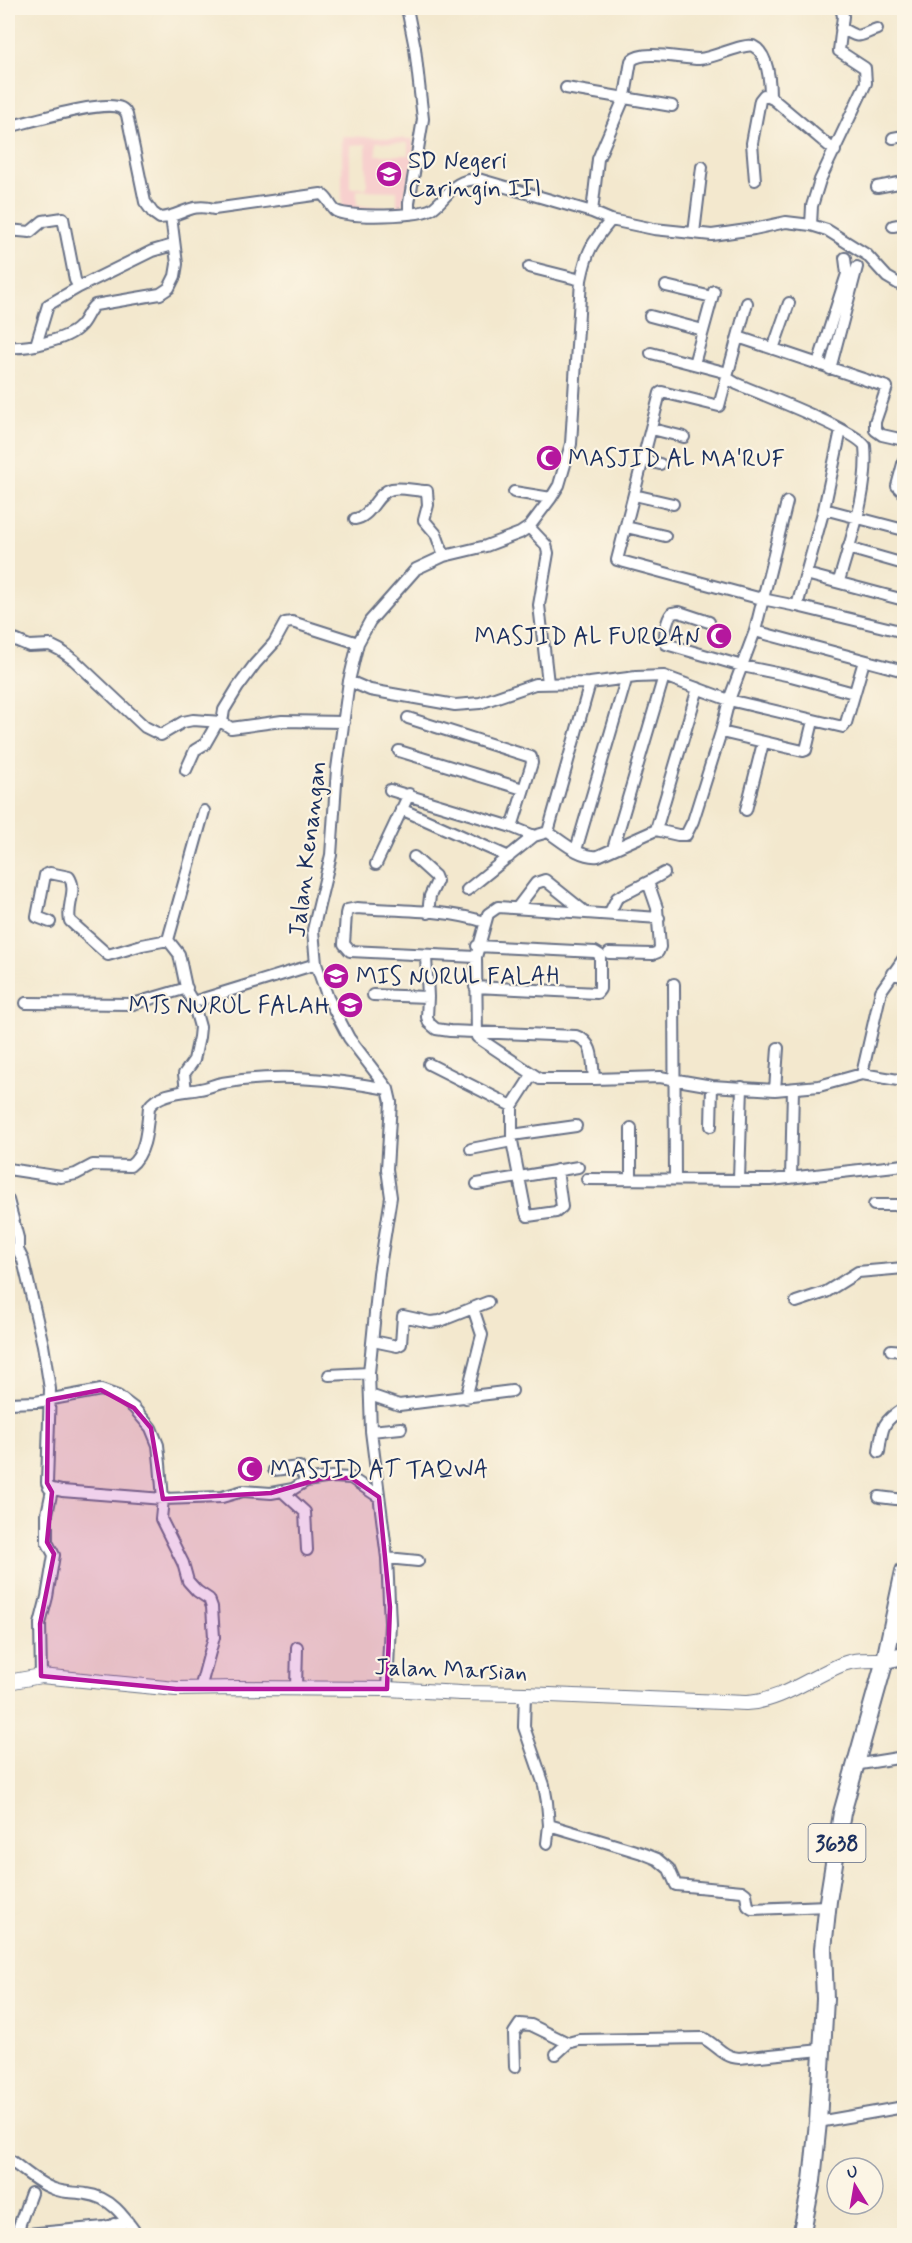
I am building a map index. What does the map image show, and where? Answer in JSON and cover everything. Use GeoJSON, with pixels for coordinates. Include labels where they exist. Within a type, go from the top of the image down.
{"type":"FeatureCollection","features":[{"type":"Feature","properties":{"kind":"main road","name":"3638"},"geometry":{"type":"LineString","coordinates":[[801,2235],[813,2181],[818,2122],[825,1999],[823,1949],[827,1906],[842,1813],[885,1660],[904,1571]]}},
{"type":"Feature","properties":{"kind":"main road"},"geometry":{"type":"LineString","coordinates":[[885,1660],[904,1656]]}},
{"type":"Feature","properties":{"kind":"street"},"geometry":{"type":"LineString","coordinates":[[407,8],[423,119],[409,203],[410,214]]}},
{"type":"Feature","properties":{"kind":"street"},"geometry":{"type":"LineString","coordinates":[[811,225],[814,198],[867,78],[865,68],[838,51],[841,8]]}},
{"type":"Feature","properties":{"kind":"street"},"geometry":{"type":"LineString","coordinates":[[841,28],[856,37],[864,36],[877,29]]}},
{"type":"Feature","properties":{"kind":"street"},"geometry":{"type":"LineString","coordinates":[[592,212],[598,159],[625,96],[631,61],[637,56],[701,59],[717,57],[746,45],[754,47],[762,54],[770,97]]}},
{"type":"Feature","properties":{"kind":"street"},"geometry":{"type":"LineString","coordinates":[[566,88],[625,96],[672,106]]}},
{"type":"Feature","properties":{"kind":"street"},"geometry":{"type":"LineString","coordinates":[[755,180],[752,143],[760,100],[764,95],[770,97],[835,151]]}},
{"type":"Feature","properties":{"kind":"street"},"geometry":{"type":"LineString","coordinates":[[8,127],[93,107],[120,108],[127,115],[146,205],[160,218],[205,206],[214,208],[321,194],[327,198],[334,210],[346,214],[410,214],[423,212],[433,207],[453,187],[478,179],[592,212],[611,220],[654,229],[712,235],[786,222],[811,225],[841,238],[860,250],[873,260],[887,277],[904,287]]}},
{"type":"Feature","properties":{"kind":"street"},"geometry":{"type":"LineString","coordinates":[[893,138],[904,136]]}},
{"type":"Feature","properties":{"kind":"street"},"geometry":{"type":"LineString","coordinates":[[694,233],[702,167]]}},
{"type":"Feature","properties":{"kind":"street"},"geometry":{"type":"LineString","coordinates":[[877,187],[904,182]]}},
{"type":"Feature","properties":{"kind":"street"},"geometry":{"type":"LineString","coordinates":[[8,347],[36,345],[74,333],[95,305],[160,294],[169,288],[175,276],[177,264],[171,216]]}},
{"type":"Feature","properties":{"kind":"street"},"geometry":{"type":"LineString","coordinates":[[8,230],[30,232],[43,221],[63,218],[75,280],[79,287]]}},
{"type":"Feature","properties":{"kind":"street","name":"Jalan Kenangan"},"geometry":{"type":"LineString","coordinates":[[388,1089],[349,1038],[328,998],[316,964],[313,930],[331,855],[337,769],[349,681],[358,643],[370,621],[417,569],[444,556],[486,546],[520,533],[529,527],[559,485],[571,444],[581,280],[591,244],[611,220]]}},
{"type":"Feature","properties":{"kind":"street"},"geometry":{"type":"LineString","coordinates":[[36,345],[48,305],[152,251],[173,245]]}},
{"type":"Feature","properties":{"kind":"street"},"geometry":{"type":"LineString","coordinates":[[824,366],[847,274],[845,258]]}},
{"type":"Feature","properties":{"kind":"street"},"geometry":{"type":"LineString","coordinates":[[529,267],[581,280]]}},
{"type":"Feature","properties":{"kind":"street"},"geometry":{"type":"LineString","coordinates":[[824,366],[857,267]]}},
{"type":"Feature","properties":{"kind":"street"},"geometry":{"type":"LineString","coordinates":[[666,286],[713,294],[694,364]]}},
{"type":"Feature","properties":{"kind":"street"},"geometry":{"type":"LineString","coordinates":[[747,303],[719,406],[661,392],[617,560],[762,599],[904,632]]}},
{"type":"Feature","properties":{"kind":"street"},"geometry":{"type":"LineString","coordinates":[[773,349],[789,303]]}},
{"type":"Feature","properties":{"kind":"street"},"geometry":{"type":"LineString","coordinates":[[650,316],[703,330]]}},
{"type":"Feature","properties":{"kind":"street"},"geometry":{"type":"LineString","coordinates":[[738,337],[886,387],[875,422],[875,430],[882,435],[904,441]]}},
{"type":"Feature","properties":{"kind":"street"},"geometry":{"type":"LineString","coordinates":[[651,352],[728,375],[737,384],[858,438],[865,446],[866,472],[857,517],[839,581]]}},
{"type":"Feature","properties":{"kind":"street"},"geometry":{"type":"LineString","coordinates":[[652,429],[684,436]]}},
{"type":"Feature","properties":{"kind":"street"},"geometry":{"type":"LineString","coordinates":[[797,606],[824,509],[841,430]]}},
{"type":"Feature","properties":{"kind":"street"},"geometry":{"type":"LineString","coordinates":[[643,460],[660,464]]}},
{"type":"Feature","properties":{"kind":"street"},"geometry":{"type":"LineString","coordinates":[[904,460],[897,486],[904,493]]}},
{"type":"Feature","properties":{"kind":"street"},"geometry":{"type":"LineString","coordinates":[[355,519],[362,518],[386,492],[392,489],[427,491],[428,505],[424,520],[436,534],[444,556]]}},
{"type":"Feature","properties":{"kind":"street"},"geometry":{"type":"LineString","coordinates":[[514,492],[551,498]]}},
{"type":"Feature","properties":{"kind":"street"},"geometry":{"type":"LineString","coordinates":[[634,495],[673,504]]}},
{"type":"Feature","properties":{"kind":"street"},"geometry":{"type":"LineString","coordinates":[[467,890],[534,836],[548,832],[582,855],[589,857],[598,856],[656,830],[686,835],[693,821],[722,732],[729,700],[755,631],[787,502]]}},
{"type":"Feature","properties":{"kind":"street"},"geometry":{"type":"LineString","coordinates":[[824,509],[904,530]]}},
{"type":"Feature","properties":{"kind":"street"},"geometry":{"type":"LineString","coordinates":[[529,527],[546,545],[548,553],[539,605],[548,683]]}},
{"type":"Feature","properties":{"kind":"street"},"geometry":{"type":"LineString","coordinates":[[626,527],[665,537]]}},
{"type":"Feature","properties":{"kind":"street"},"geometry":{"type":"LineString","coordinates":[[848,548],[904,564]]}},
{"type":"Feature","properties":{"kind":"street"},"geometry":{"type":"LineString","coordinates":[[806,574],[904,600]]}},
{"type":"Feature","properties":{"kind":"street"},"geometry":{"type":"LineString","coordinates":[[709,622],[679,612],[672,613],[668,617],[666,644],[742,666],[854,693]]}},
{"type":"Feature","properties":{"kind":"street"},"geometry":{"type":"LineString","coordinates":[[186,770],[195,750],[205,744],[238,687],[274,643],[285,623],[292,622],[358,643]]}},
{"type":"Feature","properties":{"kind":"street"},"geometry":{"type":"LineString","coordinates":[[755,631],[904,671]]}},
{"type":"Feature","properties":{"kind":"street"},"geometry":{"type":"LineString","coordinates":[[8,637],[29,646],[50,645],[60,650],[153,733],[161,735],[183,722],[193,720],[219,722],[231,728],[282,720],[344,722]]}},
{"type":"Feature","properties":{"kind":"street"},"geometry":{"type":"LineString","coordinates":[[349,681],[370,690],[455,705],[480,703],[526,686],[664,676],[729,700],[839,728],[845,726],[864,661]]}},
{"type":"Feature","properties":{"kind":"street"},"geometry":{"type":"LineString","coordinates":[[614,849],[664,676]]}},
{"type":"Feature","properties":{"kind":"street"},"geometry":{"type":"LineString","coordinates":[[576,850],[631,678]]}},
{"type":"Feature","properties":{"kind":"street"},"geometry":{"type":"LineString","coordinates":[[548,832],[590,683]]}},
{"type":"Feature","properties":{"kind":"street"},"geometry":{"type":"LineString","coordinates":[[656,830],[698,688]]}},
{"type":"Feature","properties":{"kind":"street"},"geometry":{"type":"LineString","coordinates":[[408,718],[529,755],[532,758],[512,827]]}},
{"type":"Feature","properties":{"kind":"street"},"geometry":{"type":"LineString","coordinates":[[722,732],[805,751],[813,721]]}},
{"type":"Feature","properties":{"kind":"street"},"geometry":{"type":"LineString","coordinates":[[746,810],[763,743]]}},
{"type":"Feature","properties":{"kind":"street"},"geometry":{"type":"LineString","coordinates":[[399,751],[523,789]]}},
{"type":"Feature","properties":{"kind":"street"},"geometry":{"type":"LineString","coordinates":[[390,789],[534,836]]}},
{"type":"Feature","properties":{"kind":"street"},"geometry":{"type":"LineString","coordinates":[[376,864],[409,795]]}},
{"type":"Feature","properties":{"kind":"street"},"geometry":{"type":"LineString","coordinates":[[401,809],[509,856]]}},
{"type":"Feature","properties":{"kind":"street"},"geometry":{"type":"LineString","coordinates":[[168,940],[204,810]]}},
{"type":"Feature","properties":{"kind":"street"},"geometry":{"type":"LineString","coordinates":[[414,857],[435,876],[437,881],[430,897],[428,913]]}},
{"type":"Feature","properties":{"kind":"street"},"geometry":{"type":"LineString","coordinates":[[50,922],[39,920],[37,914],[45,875],[50,873],[69,877],[73,883],[68,918],[106,954],[168,940]]}},
{"type":"Feature","properties":{"kind":"street"},"geometry":{"type":"LineString","coordinates":[[609,914],[617,898],[664,873]]}},
{"type":"Feature","properties":{"kind":"street"},"geometry":{"type":"LineString","coordinates":[[517,908],[536,883],[545,880],[585,912]]}},
{"type":"Feature","properties":{"kind":"street"},"geometry":{"type":"LineString","coordinates":[[609,953],[653,954],[658,952],[660,947],[659,918],[648,882]]}},
{"type":"Feature","properties":{"kind":"street"},"geometry":{"type":"LineString","coordinates":[[475,987],[597,993],[600,989],[601,960],[595,952],[477,952],[426,956],[350,951],[344,944],[346,914],[352,908],[462,915],[485,922]]}},
{"type":"Feature","properties":{"kind":"street"},"geometry":{"type":"LineString","coordinates":[[659,918],[517,908],[494,909],[488,914],[477,952],[475,987],[477,1037],[532,1075],[547,1080],[636,1077],[712,1086],[775,1090],[819,1086],[862,1074],[904,1081]]}},
{"type":"Feature","properties":{"kind":"street"},"geometry":{"type":"LineString","coordinates":[[168,940],[179,954],[200,1028],[194,1060],[184,1074],[186,1091]]}},
{"type":"Feature","properties":{"kind":"street"},"geometry":{"type":"LineString","coordinates":[[426,956],[427,1017],[429,1023],[434,1027],[443,1030],[583,1038],[591,1047],[594,1079]]}},
{"type":"Feature","properties":{"kind":"street"},"geometry":{"type":"LineString","coordinates":[[862,1074],[881,991],[904,958]]}},
{"type":"Feature","properties":{"kind":"street"},"geometry":{"type":"LineString","coordinates":[[194,1002],[316,964]]}},
{"type":"Feature","properties":{"kind":"street"},"geometry":{"type":"LineString","coordinates":[[892,973],[904,977]]}},
{"type":"Feature","properties":{"kind":"street"},"geometry":{"type":"LineString","coordinates":[[674,984],[675,1179]]}},
{"type":"Feature","properties":{"kind":"street"},"geometry":{"type":"LineString","coordinates":[[26,1003],[133,1004],[187,988]]}},
{"type":"Feature","properties":{"kind":"street"},"geometry":{"type":"LineString","coordinates":[[373,995],[428,997]]}},
{"type":"Feature","properties":{"kind":"street"},"geometry":{"type":"LineString","coordinates":[[775,1090],[778,1048]]}},
{"type":"Feature","properties":{"kind":"street"},"geometry":{"type":"LineString","coordinates":[[429,1064],[512,1106]]}},
{"type":"Feature","properties":{"kind":"street"},"geometry":{"type":"LineString","coordinates":[[532,1075],[512,1106],[512,1138],[526,1213],[534,1216],[556,1212],[562,1207],[556,1170]]}},
{"type":"Feature","properties":{"kind":"street"},"geometry":{"type":"LineString","coordinates":[[8,1169],[61,1177],[76,1174],[93,1165],[130,1166],[136,1161],[144,1143],[150,1107],[153,1102],[159,1098],[221,1083],[301,1077],[388,1089],[391,1102],[387,1169],[391,1197],[379,1273],[369,1373],[371,1431],[387,1558],[390,1623],[387,1689]]}},
{"type":"Feature","properties":{"kind":"street"},"geometry":{"type":"LineString","coordinates":[[711,1126],[712,1086]]}},
{"type":"Feature","properties":{"kind":"street"},"geometry":{"type":"LineString","coordinates":[[739,1179],[742,1087]]}},
{"type":"Feature","properties":{"kind":"street"},"geometry":{"type":"LineString","coordinates":[[791,1178],[793,1089]]}},
{"type":"Feature","properties":{"kind":"street"},"geometry":{"type":"LineString","coordinates":[[471,1149],[512,1138],[576,1126]]}},
{"type":"Feature","properties":{"kind":"street"},"geometry":{"type":"LineString","coordinates":[[631,1128],[631,1179]]}},
{"type":"Feature","properties":{"kind":"street"},"geometry":{"type":"LineString","coordinates":[[587,1179],[791,1178],[904,1165]]}},
{"type":"Feature","properties":{"kind":"street"},"geometry":{"type":"LineString","coordinates":[[477,1184],[518,1175],[578,1167]]}},
{"type":"Feature","properties":{"kind":"street"},"geometry":{"type":"LineString","coordinates":[[8,1200],[11,1226],[18,1238],[18,1250],[23,1260],[43,1345],[50,1389],[47,1483],[52,1490],[47,1514],[47,1542],[54,1555],[40,1624],[40,1676]]}},
{"type":"Feature","properties":{"kind":"street"},"geometry":{"type":"LineString","coordinates":[[874,1205],[904,1205]]}},
{"type":"Feature","properties":{"kind":"street"},"geometry":{"type":"LineString","coordinates":[[796,1302],[826,1292],[858,1272],[904,1268]]}},
{"type":"Feature","properties":{"kind":"street"},"geometry":{"type":"LineString","coordinates":[[373,1341],[397,1346],[401,1344],[403,1316],[430,1322],[440,1321],[488,1302]]}},
{"type":"Feature","properties":{"kind":"street"},"geometry":{"type":"LineString","coordinates":[[466,1398],[482,1335],[473,1308]]}},
{"type":"Feature","properties":{"kind":"street"},"geometry":{"type":"LineString","coordinates":[[891,1350],[904,1351]]}},
{"type":"Feature","properties":{"kind":"street"},"geometry":{"type":"LineString","coordinates":[[329,1375],[369,1373]]}},
{"type":"Feature","properties":{"kind":"street"},"geometry":{"type":"LineString","coordinates":[[8,1403],[48,1400],[101,1390],[117,1396],[134,1408],[151,1428],[158,1445],[164,1499],[161,1519],[183,1563],[188,1581],[196,1591],[209,1599],[212,1606],[214,1637],[200,1689]]}},
{"type":"Feature","properties":{"kind":"street"},"geometry":{"type":"LineString","coordinates":[[370,1395],[399,1405],[512,1391]]}},
{"type":"Feature","properties":{"kind":"street"},"geometry":{"type":"LineString","coordinates":[[879,1452],[881,1429],[904,1408]]}},
{"type":"Feature","properties":{"kind":"street"},"geometry":{"type":"LineString","coordinates":[[371,1431],[401,1428]]}},
{"type":"Feature","properties":{"kind":"street"},"geometry":{"type":"LineString","coordinates":[[274,1470],[299,1467],[306,1480]]}},
{"type":"Feature","properties":{"kind":"street"},"geometry":{"type":"LineString","coordinates":[[52,1490],[164,1499],[222,1497],[253,1490],[271,1492],[293,1490],[306,1480],[332,1477],[351,1478],[380,1497]]}},
{"type":"Feature","properties":{"kind":"street"},"geometry":{"type":"LineString","coordinates":[[282,1491],[305,1512],[307,1550]]}},
{"type":"Feature","properties":{"kind":"street"},"geometry":{"type":"LineString","coordinates":[[879,1497],[904,1500]]}},
{"type":"Feature","properties":{"kind":"street"},"geometry":{"type":"LineString","coordinates":[[387,1558],[418,1561]]}},
{"type":"Feature","properties":{"kind":"street"},"geometry":{"type":"LineString","coordinates":[[296,1688],[297,1647]]}},
{"type":"Feature","properties":{"kind":"street","name":"Jalan Marsian"},"geometry":{"type":"LineString","coordinates":[[8,1682],[40,1676],[177,1689],[387,1689],[755,1702],[776,1697],[843,1664],[855,1661],[885,1660]]}},
{"type":"Feature","properties":{"kind":"street"},"geometry":{"type":"LineString","coordinates":[[525,1694],[524,1727],[544,1785],[549,1825],[547,1843]]}},
{"type":"Feature","properties":{"kind":"street"},"geometry":{"type":"LineString","coordinates":[[854,1765],[904,1757]]}},
{"type":"Feature","properties":{"kind":"street"},"geometry":{"type":"LineString","coordinates":[[549,1825],[649,1856],[669,1869],[676,1885],[742,1891],[746,1894],[748,1906],[752,1909],[827,1906]]}},
{"type":"Feature","properties":{"kind":"street"},"geometry":{"type":"LineString","coordinates":[[515,2067],[514,2033],[520,2024],[531,2025],[568,2043]]}},
{"type":"Feature","properties":{"kind":"street"},"geometry":{"type":"LineString","coordinates":[[556,2054],[568,2043],[599,2039],[703,2038],[711,2042],[723,2054],[739,2058],[821,2050]]}},
{"type":"Feature","properties":{"kind":"street"},"geometry":{"type":"LineString","coordinates":[[818,2122],[904,2107]]}},
{"type":"Feature","properties":{"kind":"street"},"geometry":{"type":"LineString","coordinates":[[8,2159],[60,2192],[89,2194],[114,2205],[138,2235]]}},
{"type":"Feature","properties":{"kind":"street"},"geometry":{"type":"LineString","coordinates":[[30,2193],[20,2226],[22,2232],[27,2234],[128,2222]]}},
{"type":"Feature","properties":{"kind":"street"},"geometry":{"type":"LineString","coordinates":[[114,2224],[121,2235]]}},
{"type":"Feature","properties":{"kind":"highlighted area"},"geometry":{"type":"Polygon","coordinates":[[[101,1390],[134,1408],[151,1428],[163,1499],[271,1493],[323,1478],[351,1478],[379,1497],[390,1607],[387,1689],[176,1689],[41,1676],[40,1624],[54,1554],[47,1542],[52,1492],[47,1483],[48,1400],[101,1390]]]}},
{"type":"Feature","properties":{"kind":"shaded area","name":"SD Negeri Caringin III"},"geometry":{"type":"Polygon","coordinates":[[[342,136],[413,139],[414,160],[401,210],[342,211],[342,136]],[[376,142],[376,155],[408,155],[408,143],[376,142]],[[366,144],[350,145],[350,188],[367,188],[366,144]],[[357,190],[357,206],[397,207],[397,191],[357,190]]]}},
{"type":"Feature","properties":{"kind":"place","name":"SD Negeri Caringin III"},"geometry":{"type":"Point","coordinates":[389,174]}},
{"type":"Feature","properties":{"kind":"place","name":"MASJID AL MA'RUF"},"geometry":{"type":"Point","coordinates":[549,458]}},
{"type":"Feature","properties":{"kind":"place","name":"MASJID AL FURQAN"},"geometry":{"type":"Point","coordinates":[719,636]}},
{"type":"Feature","properties":{"kind":"place","name":"MIS NURUL FALAH"},"geometry":{"type":"Point","coordinates":[336,976]}},
{"type":"Feature","properties":{"kind":"place","name":"MTs NURUL FALAH"},"geometry":{"type":"Point","coordinates":[350,1005]}},
{"type":"Feature","properties":{"kind":"place","name":"MASJID AT TAQWA"},"geometry":{"type":"Point","coordinates":[250,1469]}}]}
